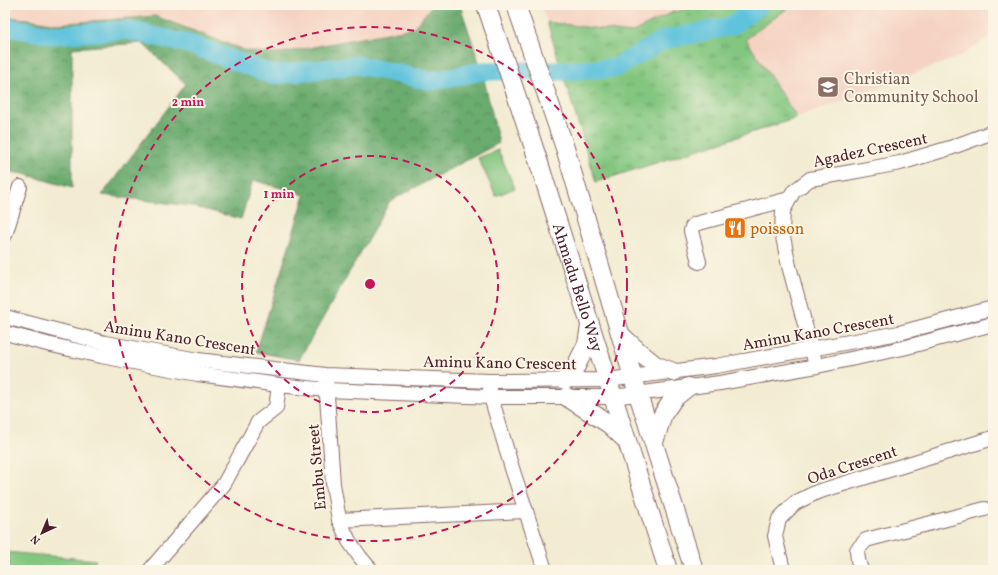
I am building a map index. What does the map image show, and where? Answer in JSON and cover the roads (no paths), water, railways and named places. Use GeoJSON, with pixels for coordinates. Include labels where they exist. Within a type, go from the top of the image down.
{"type":"FeatureCollection","features":[{"type":"Feature","properties":{"kind":"main road","name":"Ahmadu Bello Way"},"geometry":{"type":"LineString","coordinates":[[486,5],[537,157],[668,570]]}},
{"type":"Feature","properties":{"kind":"main road","name":"Ahmadu Bello Way"},"geometry":{"type":"LineString","coordinates":[[516,5],[565,148],[638,394],[694,570]]}},
{"type":"Feature","properties":{"kind":"main road"},"geometry":{"type":"LineString","coordinates":[[590,326],[587,344],[566,389],[609,424],[627,441]]}},
{"type":"Feature","properties":{"kind":"main road"},"geometry":{"type":"LineString","coordinates":[[621,336],[655,365],[673,372]]}},
{"type":"Feature","properties":{"kind":"main road"},"geometry":{"type":"LineString","coordinates":[[654,442],[663,414],[674,398],[688,387]]}},
{"type":"Feature","properties":{"kind":"street","name":"Agadez Crescent"},"geometry":{"type":"LineString","coordinates":[[817,366],[789,266],[782,232],[783,211],[793,192],[810,179],[846,174],[900,163],[950,148],[993,132]]}},
{"type":"Feature","properties":{"kind":"street"},"geometry":{"type":"LineString","coordinates":[[5,235],[20,186]]}},
{"type":"Feature","properties":{"kind":"street"},"geometry":{"type":"LineString","coordinates":[[699,262],[691,231],[695,224],[789,199]]}},
{"type":"Feature","properties":{"kind":"street","name":"Aminu Kano Crescent"},"geometry":{"type":"LineString","coordinates":[[5,333],[101,356],[198,374],[279,385],[326,390],[491,397],[566,389],[607,380],[716,366],[812,349],[899,333],[993,308]]}},
{"type":"Feature","properties":{"kind":"street","name":"Aminu Kano Crescent"},"geometry":{"type":"LineString","coordinates":[[5,317],[104,343],[198,360],[325,375],[489,381],[566,389],[613,397],[767,375],[817,366],[903,348],[993,324]]}},
{"type":"Feature","properties":{"kind":"street","name":"Embu Street"},"geometry":{"type":"LineString","coordinates":[[325,375],[333,484],[339,520],[349,541],[370,570]]}},
{"type":"Feature","properties":{"kind":"street"},"geometry":{"type":"LineString","coordinates":[[489,381],[491,397],[545,570]]}},
{"type":"Feature","properties":{"kind":"street"},"geometry":{"type":"LineString","coordinates":[[150,570],[224,484],[258,422],[276,408],[279,385]]}},
{"type":"Feature","properties":{"kind":"street","name":"Oda Crescent"},"geometry":{"type":"LineString","coordinates":[[783,570],[775,536],[779,519],[795,503],[817,492],[993,438]]}},
{"type":"Feature","properties":{"kind":"street"},"geometry":{"type":"LineString","coordinates":[[861,570],[857,550],[866,540],[985,509]]}},
{"type":"Feature","properties":{"kind":"street"},"geometry":{"type":"LineString","coordinates":[[339,520],[526,511]]}},
{"type":"Feature","properties":{"kind":"waterway"},"geometry":{"type":"LineString","coordinates":[[5,27],[53,35],[127,30],[189,44],[273,75],[357,65],[432,81],[482,71],[562,71],[615,68],[663,40],[731,26],[760,5]]}},
{"type":"Feature","properties":{"kind":"place","name":"Christian Community School"},"geometry":{"type":"Point","coordinates":[828,87]}},
{"type":"Feature","properties":{"kind":"place","name":"poisson"},"geometry":{"type":"Point","coordinates":[735,228]}}]}
